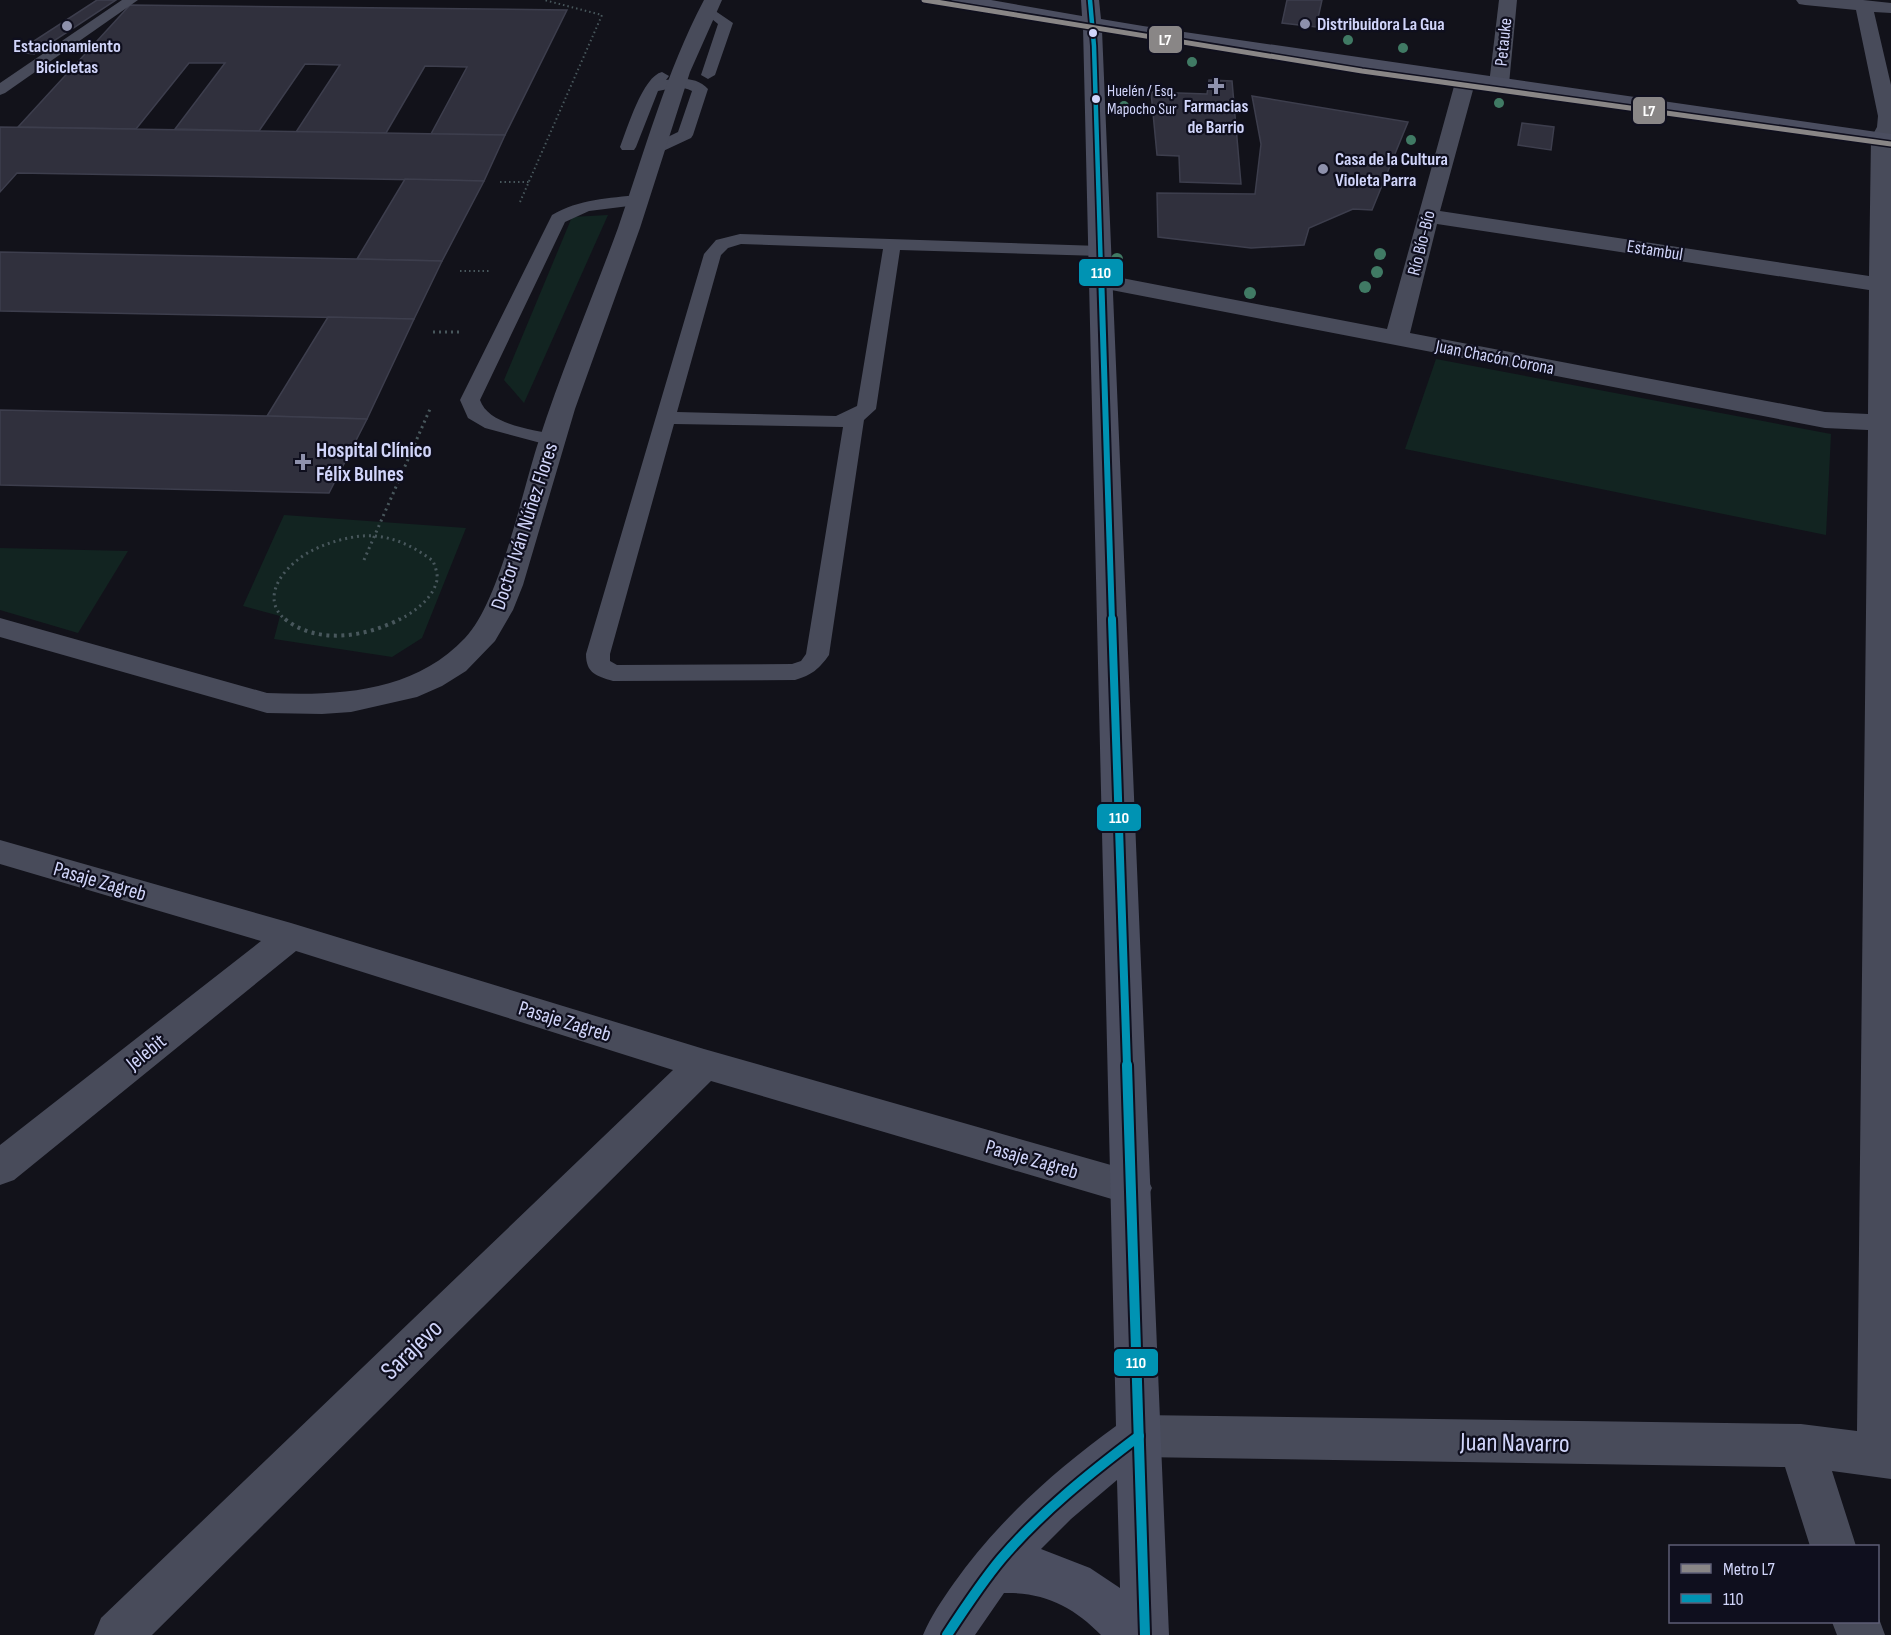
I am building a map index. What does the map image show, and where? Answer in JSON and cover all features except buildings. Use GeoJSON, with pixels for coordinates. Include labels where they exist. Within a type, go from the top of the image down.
{"type":"FeatureCollection","features":[{"type":"Feature","properties":{"kind":"main road"},"geometry":{"type":"LineString","coordinates":[[960,0],[1091,12],[1467,79],[1886,139]]}},
{"type":"Feature","properties":{"kind":"main road"},"geometry":{"type":"LineString","coordinates":[[1091,12],[1132,1188],[1145,1635]]}},
{"type":"Feature","properties":{"kind":"main road"},"geometry":{"type":"LineString","coordinates":[[947,1635],[1008,1550],[1047,1510],[1092,1471],[1139,1436]]}},
{"type":"Feature","properties":{"kind":"main road"},"geometry":{"type":"LineString","coordinates":[[994,1569],[1028,1570],[1060,1579],[1094,1595],[1122,1620],[1133,1635]]}},
{"type":"Feature","properties":{"kind":"street","name":"Petauke"},"geometry":{"type":"LineString","coordinates":[[1499,84],[1508,0]]}},
{"type":"Feature","properties":{"kind":"street"},"geometry":{"type":"LineString","coordinates":[[1805,0],[1891,8]]}},
{"type":"Feature","properties":{"kind":"street","name":"Doctor Iván Núñez Flores"},"geometry":{"type":"LineString","coordinates":[[0,627],[267,703],[306,706],[344,704],[386,695],[420,683],[454,665],[477,644],[493,620],[506,593],[552,440],[639,200],[682,71],[710,5]]}},
{"type":"Feature","properties":{"kind":"street"},"geometry":{"type":"LineString","coordinates":[[1864,6],[1888,117],[1882,285],[1886,422],[1885,1455]]}},
{"type":"Feature","properties":{"kind":"street","name":"Río Bío-Bío"},"geometry":{"type":"LineString","coordinates":[[1397,338],[1428,216],[1467,79]]}},
{"type":"Feature","properties":{"kind":"street","name":"Estambul"},"geometry":{"type":"LineString","coordinates":[[1428,216],[1882,285]]}},
{"type":"Feature","properties":{"kind":"street","name":"Juan Chacón Corona"},"geometry":{"type":"LineString","coordinates":[[1101,281],[1825,420],[1886,422]]}},
{"type":"Feature","properties":{"kind":"street","name":"Pasaje Zagreb"},"geometry":{"type":"LineString","coordinates":[[0,852],[291,936],[704,1064],[1132,1188]]}},
{"type":"Feature","properties":{"kind":"street","name":"Jelebit"},"geometry":{"type":"LineString","coordinates":[[0,1168],[291,936]]}},
{"type":"Feature","properties":{"kind":"street","name":"Sarajevo"},"geometry":{"type":"LineString","coordinates":[[118,1635],[704,1064]]}},
{"type":"Feature","properties":{"kind":"street","name":"Juan Navarro"},"geometry":{"type":"LineString","coordinates":[[1139,1436],[1801,1446],[1885,1455]]}},
{"type":"Feature","properties":{"kind":"street"},"geometry":{"type":"LineString","coordinates":[[1801,1446],[1833,1545]]}},
{"type":"Feature","properties":{"kind":"lane"},"geometry":{"type":"LineString","coordinates":[[0,90],[131,0]]}},
{"type":"Feature","properties":{"kind":"lane"},"geometry":{"type":"LineString","coordinates":[[708,75],[726,23],[710,5]]}},
{"type":"Feature","properties":{"kind":"lane"},"geometry":{"type":"LineString","coordinates":[[652,88],[682,71]]}},
{"type":"Feature","properties":{"kind":"lane"},"geometry":{"type":"LineString","coordinates":[[628,147],[652,88],[659,78],[682,71]]}},
{"type":"Feature","properties":{"kind":"lane"},"geometry":{"type":"LineString","coordinates":[[552,440],[492,424],[475,414],[470,400],[558,219],[569,211],[586,206],[639,200]]}},
{"type":"Feature","properties":{"kind":"lane"},"geometry":{"type":"LineString","coordinates":[[855,417],[818,655],[809,666],[795,672],[613,673],[598,665],[598,654],[713,254],[722,244],[740,239],[1100,251]]}},
{"type":"Feature","properties":{"kind":"lane"},"geometry":{"type":"LineString","coordinates":[[665,418],[837,422],[855,417],[866,409],[892,244]]}},
{"type":"Feature","properties":{"kind":"path"},"geometry":{"type":"LineString","coordinates":[[500,182],[529,182]]}},
{"type":"Feature","properties":{"kind":"path"},"geometry":{"type":"LineString","coordinates":[[460,271],[490,271]]}},
{"type":"Feature","properties":{"kind":"path"},"geometry":{"type":"LineString","coordinates":[[433,332],[464,332]]}},
{"type":"Feature","properties":{"kind":"path"},"geometry":{"type":"LineString","coordinates":[[374,536],[398,539],[418,546],[431,557],[438,572],[435,587],[425,603],[407,618],[384,628],[356,635],[330,637],[304,632],[284,622],[274,608],[272,591],[281,574],[298,559],[321,547],[347,539],[374,536]]}},
{"type":"Feature","properties":{"kind":"green space"},"geometry":{"type":"Polygon","coordinates":[[[608,215],[524,403],[504,380],[572,217],[608,215]]]}},
{"type":"Feature","properties":{"kind":"green space"},"geometry":{"type":"Polygon","coordinates":[[[1436,359],[1831,434],[1826,535],[1405,449],[1436,359]]]}},
{"type":"Feature","properties":{"kind":"green space"},"geometry":{"type":"Polygon","coordinates":[[[284,515],[466,528],[422,638],[392,657],[274,639],[280,616],[243,606],[284,515]]]}},
{"type":"Feature","properties":{"kind":"green space"},"geometry":{"type":"Polygon","coordinates":[[[0,548],[128,551],[78,633],[0,610],[0,548]]]}},
{"type":"Feature","properties":{"kind":"metro line","name":"L7"},"geometry":{"type":"LineString","coordinates":[[924,0],[1362,71],[1891,144]]}},
{"type":"Feature","properties":{"kind":"transit line","name":"110"},"geometry":{"type":"LineString","coordinates":[[1090,0],[1094,46],[1145,1635]]}},
{"type":"Feature","properties":{"kind":"transit line","name":"110"},"geometry":{"type":"LineString","coordinates":[[947,1635],[987,1577],[1032,1525],[1102,1464],[1139,1436]]}},
{"type":"Feature","properties":{"kind":"place","name":"Distribuidora La Gua"},"geometry":{"type":"Point","coordinates":[1305,24]}},
{"type":"Feature","properties":{"kind":"place","name":"Estacionamiento Bicicletas"},"geometry":{"type":"Point","coordinates":[67,26]}},
{"type":"Feature","properties":{"kind":"place","name":"Farmacias de Barrio"},"geometry":{"type":"Point","coordinates":[1216,86]}},
{"type":"Feature","properties":{"kind":"place","name":"Huelén / Esq. Mapocho Sur"},"geometry":{"type":"Point","coordinates":[1096,99]}},
{"type":"Feature","properties":{"kind":"place","name":"Casa de la Cultura Violeta Parra"},"geometry":{"type":"Point","coordinates":[1323,169]}},
{"type":"Feature","properties":{"kind":"place","name":"Hospital Clínico Félix Bulnes"},"geometry":{"type":"Point","coordinates":[303,462]}}]}
